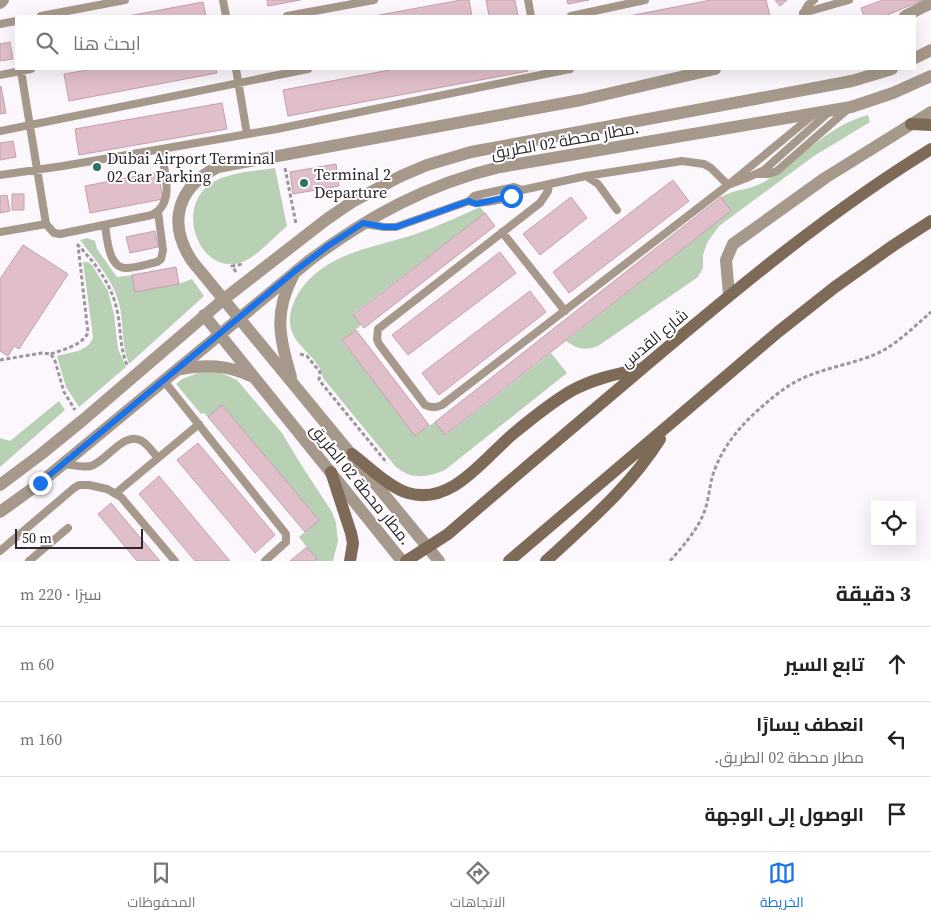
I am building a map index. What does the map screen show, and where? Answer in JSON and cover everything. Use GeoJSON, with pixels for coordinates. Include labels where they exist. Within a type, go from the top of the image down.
{"type":"FeatureCollection","features":[{"type":"Feature","properties":{"kind":"main road"},"geometry":{"type":"LineString","coordinates":[[911,124],[931,125]]}},
{"type":"Feature","properties":{"kind":"main road","name":"شارع القدس"},"geometry":{"type":"LineString","coordinates":[[406,561],[448,534],[729,295],[834,214],[931,149]]}},
{"type":"Feature","properties":{"kind":"main road"},"geometry":{"type":"LineString","coordinates":[[509,561],[800,315],[887,250],[931,221]]}},
{"type":"Feature","properties":{"kind":"main road"},"geometry":{"type":"LineString","coordinates":[[352,454],[408,493],[423,495],[437,493],[451,487],[466,477],[512,434],[571,391],[589,382],[608,376],[642,369]]}},
{"type":"Feature","properties":{"kind":"main road"},"geometry":{"type":"LineString","coordinates":[[546,561],[620,490],[651,454],[665,430]]}},
{"type":"Feature","properties":{"kind":"main road"},"geometry":{"type":"LineString","coordinates":[[331,472],[351,533],[353,543],[350,561]]}},
{"type":"Feature","properties":{"kind":"street"},"geometry":{"type":"LineString","coordinates":[[0,3],[3,0]]}},
{"type":"Feature","properties":{"kind":"street"},"geometry":{"type":"LineString","coordinates":[[907,15],[931,3]]}},
{"type":"Feature","properties":{"kind":"street"},"geometry":{"type":"LineString","coordinates":[[916,58],[931,50]]}},
{"type":"Feature","properties":{"kind":"street","name":"مطار محطة 02 الطريق."},"geometry":{"type":"LineString","coordinates":[[439,561],[184,249],[179,236],[178,222],[180,207],[185,194],[194,182],[205,173],[218,167],[581,100],[711,70]]}},
{"type":"Feature","properties":{"kind":"street","name":"مطار محطة 02 الطريق."},"geometry":{"type":"LineString","coordinates":[[0,485],[83,420],[204,315],[327,219],[352,202],[401,176],[434,163],[471,152],[852,81],[889,70]]}},
{"type":"Feature","properties":{"kind":"street","name":"مطار محطة 02 الطريق."},"geometry":{"type":"LineString","coordinates":[[0,512],[64,464],[179,370],[295,271],[363,223],[418,194],[455,179],[500,167],[851,107],[893,93],[931,76]]}},
{"type":"Feature","properties":{"kind":"street"},"geometry":{"type":"LineString","coordinates":[[729,295],[726,260],[733,244],[825,178],[931,112]]}},
{"type":"Feature","properties":{"kind":"street"},"geometry":{"type":"LineString","coordinates":[[292,382],[280,336],[280,318],[285,294],[295,271]]}},
{"type":"Feature","properties":{"kind":"street","name":"مطار محطة 02 الطريق."},"geometry":{"type":"LineString","coordinates":[[204,315],[402,561]]}},
{"type":"Feature","properties":{"kind":"street"},"geometry":{"type":"LineString","coordinates":[[179,370],[214,365],[228,367],[253,377]]}},
{"type":"Feature","properties":{"kind":"lane"},"geometry":{"type":"LineString","coordinates":[[46,15],[125,0]]}},
{"type":"Feature","properties":{"kind":"lane"},"geometry":{"type":"LineString","coordinates":[[223,0],[226,15]]}},
{"type":"Feature","properties":{"kind":"lane"},"geometry":{"type":"LineString","coordinates":[[292,15],[374,0]]}},
{"type":"Feature","properties":{"kind":"lane"},"geometry":{"type":"LineString","coordinates":[[528,0],[531,15]]}},
{"type":"Feature","properties":{"kind":"lane"},"geometry":{"type":"LineString","coordinates":[[576,15],[645,0]]}},
{"type":"Feature","properties":{"kind":"lane"},"geometry":{"type":"LineString","coordinates":[[803,15],[808,4],[814,0]]}},
{"type":"Feature","properties":{"kind":"lane"},"geometry":{"type":"LineString","coordinates":[[803,15],[849,0]]}},
{"type":"Feature","properties":{"kind":"lane"},"geometry":{"type":"LineString","coordinates":[[0,24],[15,21]]}},
{"type":"Feature","properties":{"kind":"lane"},"geometry":{"type":"LineString","coordinates":[[0,75],[26,70]]}},
{"type":"Feature","properties":{"kind":"lane"},"geometry":{"type":"LineString","coordinates":[[236,70],[248,134]]}},
{"type":"Feature","properties":{"kind":"lane"},"geometry":{"type":"LineString","coordinates":[[0,131],[303,70]]}},
{"type":"Feature","properties":{"kind":"lane"},"geometry":{"type":"LineString","coordinates":[[0,175],[161,150],[248,134],[541,72],[560,70]]}},
{"type":"Feature","properties":{"kind":"lane"},"geometry":{"type":"LineString","coordinates":[[21,71],[46,224],[54,233],[60,234],[105,225],[158,212],[163,206],[167,194],[161,150]]}},
{"type":"Feature","properties":{"kind":"lane"},"geometry":{"type":"LineString","coordinates":[[756,174],[769,174],[777,171],[851,107]]}},
{"type":"Feature","properties":{"kind":"lane"},"geometry":{"type":"LineString","coordinates":[[728,185],[756,174],[771,164],[831,110]]}},
{"type":"Feature","properties":{"kind":"lane"},"geometry":{"type":"LineString","coordinates":[[549,184],[548,191],[540,202],[378,329],[376,339],[379,344],[425,405],[434,408],[442,405],[728,185],[816,113]]}},
{"type":"Feature","properties":{"kind":"lane"},"geometry":{"type":"LineString","coordinates":[[363,223],[396,227],[469,201],[476,204],[511,196],[520,193],[522,190],[586,176],[682,161],[704,164],[711,168],[728,185]]}},
{"type":"Feature","properties":{"kind":"lane"},"geometry":{"type":"LineString","coordinates":[[586,176],[598,184],[617,210]]}},
{"type":"Feature","properties":{"kind":"lane"},"geometry":{"type":"LineString","coordinates":[[105,225],[114,263],[119,267],[125,268],[157,262],[161,259],[163,250],[158,212]]}},
{"type":"Feature","properties":{"kind":"lane"},"geometry":{"type":"LineString","coordinates":[[0,232],[46,224]]}},
{"type":"Feature","properties":{"kind":"lane"},"geometry":{"type":"LineString","coordinates":[[502,232],[564,312]]}},
{"type":"Feature","properties":{"kind":"lane"},"geometry":{"type":"LineString","coordinates":[[164,381],[286,534],[286,542],[264,561]]}},
{"type":"Feature","properties":{"kind":"lane"},"geometry":{"type":"LineString","coordinates":[[116,493],[199,424]]}},
{"type":"Feature","properties":{"kind":"lane"},"geometry":{"type":"LineString","coordinates":[[64,464],[90,466],[101,460],[127,439],[134,438],[140,439],[145,443],[158,458]]}},
{"type":"Feature","properties":{"kind":"lane"},"geometry":{"type":"LineString","coordinates":[[0,551],[79,485],[89,485],[107,489],[126,501],[176,561]]}},
{"type":"Feature","properties":{"kind":"lane"},"geometry":{"type":"LineString","coordinates":[[29,561],[68,528]]}},
{"type":"Feature","properties":{"kind":"path"},"geometry":{"type":"LineString","coordinates":[[282,155],[296,224]]}},
{"type":"Feature","properties":{"kind":"path"},"geometry":{"type":"LineString","coordinates":[[0,360],[42,353],[51,354],[77,344],[86,338],[88,333],[78,244],[100,271],[114,297],[119,316],[122,354],[127,365],[135,375]]}},
{"type":"Feature","properties":{"kind":"path"},"geometry":{"type":"LineString","coordinates":[[670,561],[690,538],[704,514],[713,477],[723,451],[742,426],[763,405],[782,390],[802,379],[884,350],[931,312]]}},
{"type":"Feature","properties":{"kind":"path"},"geometry":{"type":"LineString","coordinates":[[297,350],[301,354],[308,356],[320,372],[319,380],[388,463]]}},
{"type":"Feature","properties":{"kind":"path"},"geometry":{"type":"LineString","coordinates":[[51,354],[56,362],[64,392],[83,420]]}},
{"type":"Feature","properties":{"kind":"green space"},"geometry":{"type":"Polygon","coordinates":[[[868,115],[870,122],[814,156],[719,226],[707,243],[703,255],[703,268],[698,277],[598,346],[581,348],[566,341],[731,211],[721,197],[764,182],[827,135],[853,120],[868,115]]]}},
{"type":"Feature","properties":{"kind":"green space"},"geometry":{"type":"Polygon","coordinates":[[[275,168],[287,226],[258,253],[245,261],[225,264],[212,258],[202,248],[196,235],[193,220],[195,205],[202,192],[215,181],[222,178],[245,172],[275,168]]]}},
{"type":"Feature","properties":{"kind":"green space"},"geometry":{"type":"Polygon","coordinates":[[[480,207],[485,213],[353,314],[361,325],[342,341],[415,435],[435,422],[446,435],[551,353],[567,373],[445,470],[432,475],[413,476],[395,466],[323,378],[317,364],[301,346],[292,332],[290,324],[291,312],[299,292],[310,279],[322,268],[336,260],[366,248],[422,232],[480,207]]]}},
{"type":"Feature","properties":{"kind":"green space"},"geometry":{"type":"Polygon","coordinates":[[[87,238],[95,241],[97,249],[117,277],[132,275],[136,292],[179,284],[192,279],[204,296],[129,364],[126,356],[122,318],[116,294],[108,277],[80,240],[87,238]]]}},
{"type":"Feature","properties":{"kind":"green space"},"geometry":{"type":"Polygon","coordinates":[[[83,262],[88,262],[92,265],[108,291],[114,314],[118,349],[126,367],[79,407],[66,387],[57,356],[83,349],[88,346],[93,337],[83,262]]]}},
{"type":"Feature","properties":{"kind":"green space"},"geometry":{"type":"Polygon","coordinates":[[[200,372],[219,372],[237,380],[282,433],[332,512],[336,523],[338,541],[333,561],[314,561],[316,559],[299,537],[319,520],[222,405],[208,417],[204,413],[201,414],[176,384],[182,379],[200,372]]]}},
{"type":"Feature","properties":{"kind":"green space"},"geometry":{"type":"Polygon","coordinates":[[[59,401],[65,410],[0,467],[0,438],[10,441],[59,401]]]}},
{"type":"Feature","properties":{"kind":"building"},"geometry":{"type":"Polygon","coordinates":[[[267,0],[300,0],[268,6],[267,0]]]}},
{"type":"Feature","properties":{"kind":"building"},"geometry":{"type":"Polygon","coordinates":[[[469,0],[472,15],[379,15],[469,0]]]}},
{"type":"Feature","properties":{"kind":"building"},"geometry":{"type":"Polygon","coordinates":[[[486,0],[515,0],[518,15],[489,15],[486,0]]]}},
{"type":"Feature","properties":{"kind":"building"},"geometry":{"type":"Polygon","coordinates":[[[567,0],[589,0],[568,4],[567,0]]]}},
{"type":"Feature","properties":{"kind":"building"},"geometry":{"type":"Polygon","coordinates":[[[711,0],[766,0],[770,15],[634,15],[711,0]]]}},
{"type":"Feature","properties":{"kind":"building"},"geometry":{"type":"Polygon","coordinates":[[[775,0],[787,0],[780,6],[775,0]]]}},
{"type":"Feature","properties":{"kind":"building"},"geometry":{"type":"Polygon","coordinates":[[[883,0],[923,0],[887,15],[864,15],[861,8],[883,0]]]}},
{"type":"Feature","properties":{"kind":"building"},"geometry":{"type":"Polygon","coordinates":[[[203,2],[206,15],[133,15],[203,2]]]}},
{"type":"Feature","properties":{"kind":"building"},"geometry":{"type":"Polygon","coordinates":[[[10,42],[13,59],[0,61],[0,44],[10,42]]]}},
{"type":"Feature","properties":{"kind":"building"},"geometry":{"type":"Polygon","coordinates":[[[88,70],[216,70],[217,73],[69,101],[64,74],[88,70]]]}},
{"type":"Feature","properties":{"kind":"building"},"geometry":{"type":"Polygon","coordinates":[[[390,70],[528,71],[288,116],[283,90],[390,70]]]}},
{"type":"Feature","properties":{"kind":"building"},"geometry":{"type":"Polygon","coordinates":[[[0,87],[6,113],[0,114],[0,87]]]}},
{"type":"Feature","properties":{"kind":"building"},"geometry":{"type":"Polygon","coordinates":[[[222,103],[227,129],[79,155],[75,129],[222,103]]]}},
{"type":"Feature","properties":{"kind":"building"},"geometry":{"type":"Polygon","coordinates":[[[13,141],[16,157],[0,160],[0,143],[13,141]]]}},
{"type":"Feature","properties":{"kind":"building"},"geometry":{"type":"Polygon","coordinates":[[[336,164],[339,186],[293,194],[290,172],[336,164]]]}},
{"type":"Feature","properties":{"kind":"building"},"geometry":{"type":"Polygon","coordinates":[[[158,172],[163,199],[90,213],[85,186],[158,172]]]}},
{"type":"Feature","properties":{"kind":"building"},"geometry":{"type":"Polygon","coordinates":[[[673,180],[689,201],[569,293],[553,272],[673,180]]]}},
{"type":"Feature","properties":{"kind":"building"},"geometry":{"type":"Polygon","coordinates":[[[12,194],[24,194],[24,210],[12,210],[12,194]]]}},
{"type":"Feature","properties":{"kind":"building"},"geometry":{"type":"Polygon","coordinates":[[[7,195],[10,211],[0,213],[0,196],[7,195]]]}},
{"type":"Feature","properties":{"kind":"building"},"geometry":{"type":"Polygon","coordinates":[[[571,197],[587,218],[540,255],[523,234],[571,197]]]}},
{"type":"Feature","properties":{"kind":"building"},"geometry":{"type":"Polygon","coordinates":[[[721,197],[731,211],[445,435],[435,422],[721,197]]]}},
{"type":"Feature","properties":{"kind":"building"},"geometry":{"type":"Polygon","coordinates":[[[485,213],[495,226],[364,328],[353,315],[485,213]]]}},
{"type":"Feature","properties":{"kind":"building"},"geometry":{"type":"Polygon","coordinates":[[[155,231],[158,247],[130,253],[126,237],[155,231]]]}},
{"type":"Feature","properties":{"kind":"building"},"geometry":{"type":"Polygon","coordinates":[[[23,245],[68,274],[19,349],[14,346],[8,356],[0,351],[0,279],[23,245]]]}},
{"type":"Feature","properties":{"kind":"building"},"geometry":{"type":"Polygon","coordinates":[[[500,252],[516,273],[408,355],[392,335],[500,252]]]}},
{"type":"Feature","properties":{"kind":"building"},"geometry":{"type":"Polygon","coordinates":[[[176,267],[179,284],[135,292],[132,275],[176,267]]]}},
{"type":"Feature","properties":{"kind":"building"},"geometry":{"type":"Polygon","coordinates":[[[530,291],[546,312],[439,395],[422,373],[530,291]]]}},
{"type":"Feature","properties":{"kind":"building"},"geometry":{"type":"Polygon","coordinates":[[[356,330],[429,425],[415,436],[342,340],[356,330]]]}},
{"type":"Feature","properties":{"kind":"building"},"geometry":{"type":"Polygon","coordinates":[[[222,405],[319,520],[305,532],[208,417],[222,405]]]}},
{"type":"Feature","properties":{"kind":"building"},"geometry":{"type":"Polygon","coordinates":[[[198,443],[275,535],[255,553],[177,460],[198,443]]]}},
{"type":"Feature","properties":{"kind":"building"},"geometry":{"type":"Polygon","coordinates":[[[159,476],[230,561],[195,561],[139,494],[159,476]]]}},
{"type":"Feature","properties":{"kind":"building"},"geometry":{"type":"Polygon","coordinates":[[[111,503],[160,561],[137,561],[98,514],[111,503]]]}},
{"type":"Feature","properties":{"kind":"building"},"geometry":{"type":"Polygon","coordinates":[[[307,547],[317,559],[314,561],[290,561],[307,547]]]}},
{"type":"Feature","properties":{"kind":"place","name":"Dubai Airport Terminal 02 Car Parking"},"geometry":{"type":"Point","coordinates":[97,167]}},
{"type":"Feature","properties":{"kind":"place","name":"Terminal 2 Departure"},"geometry":{"type":"Point","coordinates":[304,183]}},
{"type":"Feature","properties":{"kind":"route"},"geometry":{"type":"LineString","coordinates":[[40,483],[179,370],[295,271],[363,223],[372,226],[396,227],[469,201],[476,204],[511,196]]}}]}
